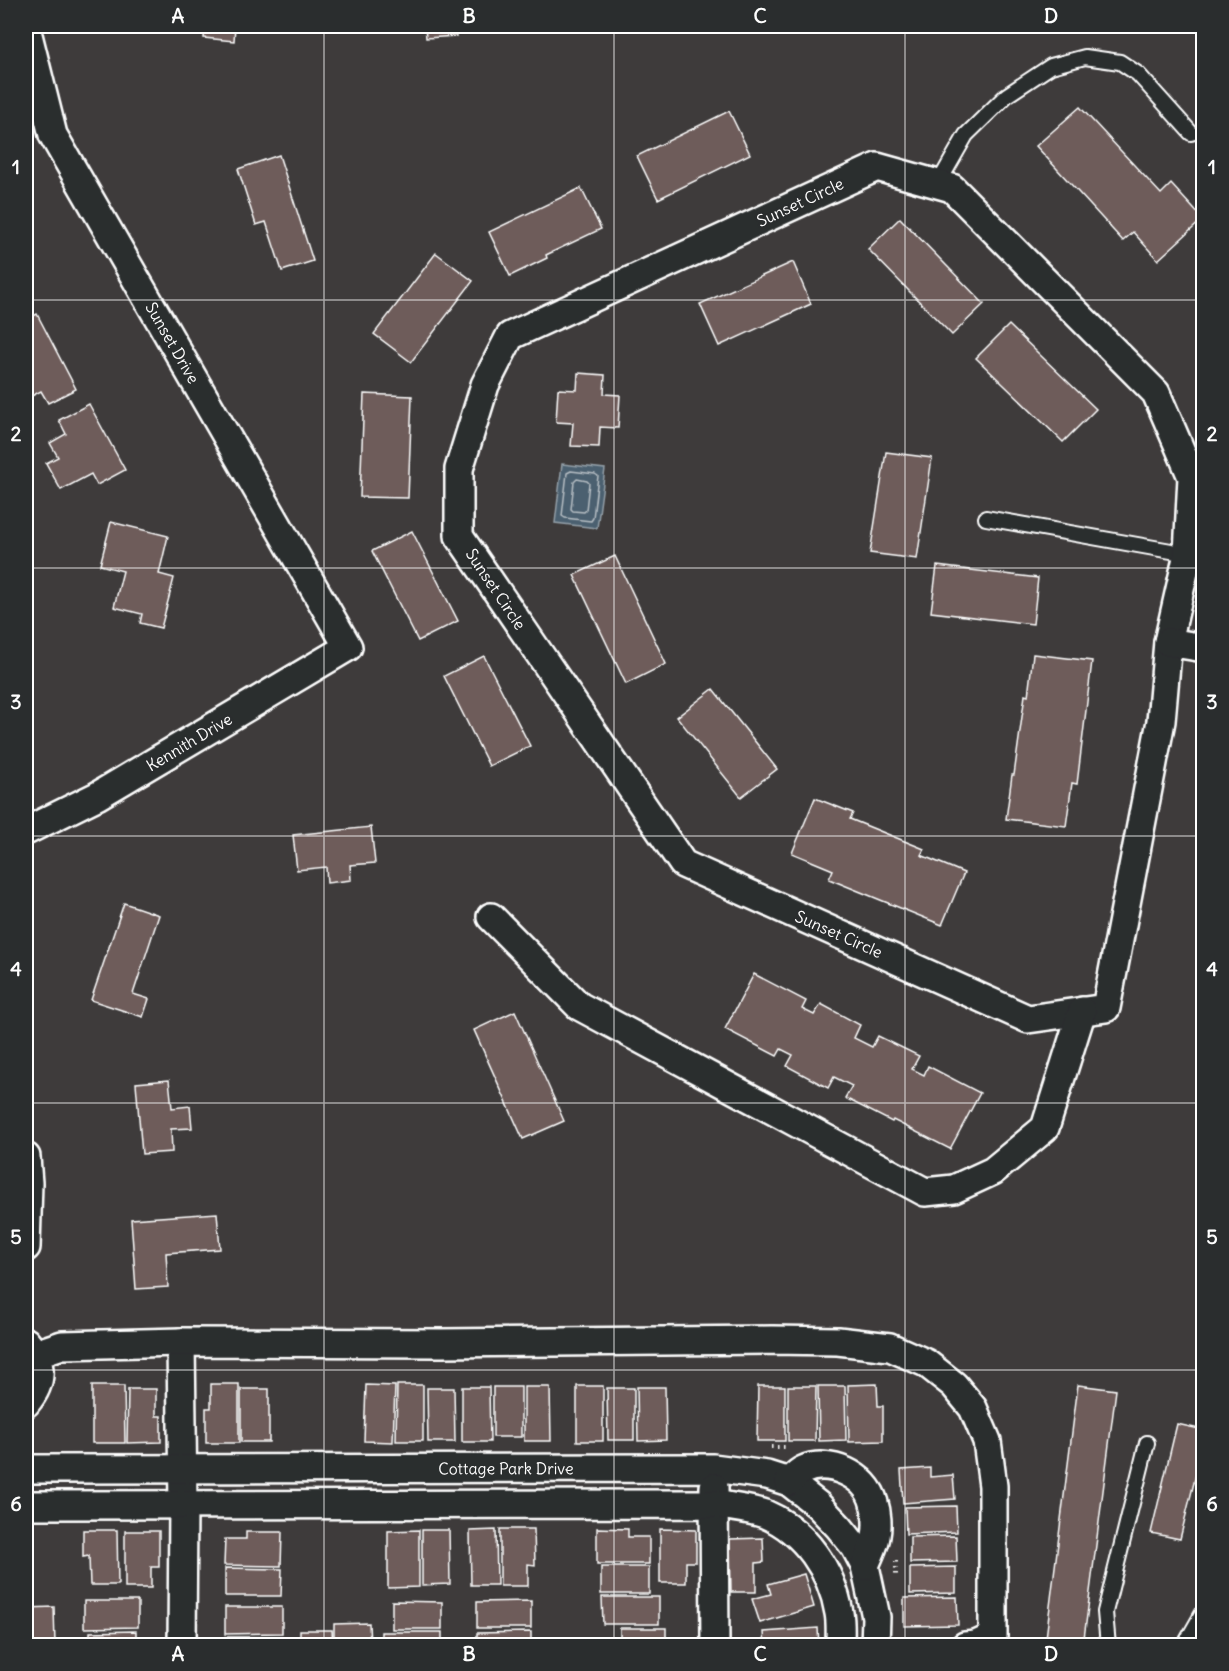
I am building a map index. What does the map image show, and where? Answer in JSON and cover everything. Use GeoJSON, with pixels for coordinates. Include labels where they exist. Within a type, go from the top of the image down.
{"type":"FeatureCollection","features":[{"type":"Feature","properties":{"kind":"street","name":"Sunset Drive"},"geometry":{"type":"LineString","coordinates":[[26,27],[53,135],[348,647]]}},
{"type":"Feature","properties":{"kind":"street","name":"Sunset Circle"},"geometry":{"type":"LineString","coordinates":[[877,167],[952,188],[1156,393],[1192,477],[1188,554],[1168,642],[1161,721],[1106,1008],[1028,1019],[682,864],[459,536],[459,469],[485,385],[510,336],[877,167]]}},
{"type":"Feature","properties":{"kind":"street"},"geometry":{"type":"LineString","coordinates":[[1168,642],[1203,648]]}},
{"type":"Feature","properties":{"kind":"street","name":"Kennith Drive"},"geometry":{"type":"LineString","coordinates":[[26,831],[97,796],[348,647]]}},
{"type":"Feature","properties":{"kind":"street"},"geometry":{"type":"LineString","coordinates":[[491,917],[579,1006],[925,1192],[954,1189],[993,1172],[1046,1128],[1082,1011]]}},
{"type":"Feature","properties":{"kind":"street"},"geometry":{"type":"LineString","coordinates":[[26,1157],[28,1183],[26,1247]]}},
{"type":"Feature","properties":{"kind":"street"},"geometry":{"type":"LineString","coordinates":[[26,1404],[34,1394],[39,1381],[39,1367],[30,1348],[62,1345],[181,1342],[441,1343],[772,1340],[838,1341],[890,1347],[926,1363],[954,1385],[973,1408],[987,1441],[993,1486],[993,1637],[976,1645],[966,1646]]}},
{"type":"Feature","properties":{"kind":"street"},"geometry":{"type":"LineString","coordinates":[[181,1342],[182,1646]]}},
{"type":"Feature","properties":{"kind":"street"},"geometry":{"type":"LineString","coordinates":[[789,1482],[802,1470],[824,1466],[840,1468],[868,1488],[874,1503],[876,1536],[865,1566]]}},
{"type":"Feature","properties":{"kind":"street"},"geometry":{"type":"LineString","coordinates":[[713,1468],[715,1646]]}},
{"type":"Feature","properties":{"kind":"street","name":"Cottage Park Drive"},"geometry":{"type":"LineString","coordinates":[[26,1469],[713,1468],[767,1475],[789,1482],[818,1505],[855,1547],[865,1566],[876,1617],[875,1646]]}},
{"type":"Feature","properties":{"kind":"street"},"geometry":{"type":"LineString","coordinates":[[26,1505],[715,1504],[764,1514],[792,1530],[816,1556],[830,1579],[840,1615],[840,1646]]}},
{"type":"Feature","properties":{"kind":"lane"},"geometry":{"type":"LineString","coordinates":[[938,184],[966,135],[1007,95],[1051,66],[1085,57],[1120,62],[1138,74],[1191,133]]}},
{"type":"Feature","properties":{"kind":"lane"},"geometry":{"type":"LineString","coordinates":[[986,518],[1188,554]]}},
{"type":"Feature","properties":{"kind":"lane"},"geometry":{"type":"LineString","coordinates":[[1107,1646],[1105,1612],[1147,1443]]}},
{"type":"Feature","properties":{"kind":"lane"},"geometry":{"type":"LineString","coordinates":[[1184,1646],[1203,1611]]}},
{"type":"Feature","properties":{"kind":"water"},"geometry":{"type":"Polygon","coordinates":[[[562,464],[605,469],[597,528],[555,523],[562,464]]]}},
{"type":"Feature","properties":{"kind":"building"},"geometry":{"type":"Polygon","coordinates":[[[205,26],[235,26],[234,41],[204,38],[205,26]]]}},
{"type":"Feature","properties":{"kind":"building"},"geometry":{"type":"Polygon","coordinates":[[[425,26],[455,26],[456,36],[426,38],[425,26]]]}},
{"type":"Feature","properties":{"kind":"building"},"geometry":{"type":"Polygon","coordinates":[[[1080,107],[1161,194],[1171,184],[1203,219],[1158,260],[1133,232],[1123,241],[1036,146],[1080,107]]]}},
{"type":"Feature","properties":{"kind":"building"},"geometry":{"type":"Polygon","coordinates":[[[729,111],[750,154],[658,199],[637,156],[729,111]]]}},
{"type":"Feature","properties":{"kind":"building"},"geometry":{"type":"Polygon","coordinates":[[[279,155],[313,261],[282,271],[266,222],[256,225],[238,169],[279,155]]]}},
{"type":"Feature","properties":{"kind":"building"},"geometry":{"type":"Polygon","coordinates":[[[581,188],[601,229],[546,255],[547,258],[510,276],[489,232],[581,188]]]}},
{"type":"Feature","properties":{"kind":"building"},"geometry":{"type":"Polygon","coordinates":[[[900,218],[984,304],[952,335],[868,249],[900,218]]]}},
{"type":"Feature","properties":{"kind":"building"},"geometry":{"type":"Polygon","coordinates":[[[436,253],[473,281],[411,362],[374,334],[436,253]]]}},
{"type":"Feature","properties":{"kind":"building"},"geometry":{"type":"Polygon","coordinates":[[[793,262],[811,304],[719,346],[700,304],[793,262]]]}},
{"type":"Feature","properties":{"kind":"building"},"geometry":{"type":"Polygon","coordinates":[[[37,314],[76,389],[48,403],[41,391],[26,399],[26,320],[37,314]]]}},
{"type":"Feature","properties":{"kind":"building"},"geometry":{"type":"Polygon","coordinates":[[[1009,325],[1096,409],[1063,442],[976,358],[1009,325]]]}},
{"type":"Feature","properties":{"kind":"building"},"geometry":{"type":"Polygon","coordinates":[[[578,373],[605,375],[604,394],[620,395],[618,428],[600,427],[599,447],[571,446],[573,423],[556,422],[558,389],[577,390],[578,373]]]}},
{"type":"Feature","properties":{"kind":"building"},"geometry":{"type":"Polygon","coordinates":[[[364,394],[412,396],[408,498],[360,497],[364,394]]]}},
{"type":"Feature","properties":{"kind":"building"},"geometry":{"type":"Polygon","coordinates":[[[89,404],[125,470],[97,485],[91,474],[61,490],[46,463],[58,457],[50,443],[66,434],[59,420],[89,404]]]}},
{"type":"Feature","properties":{"kind":"building"},"geometry":{"type":"Polygon","coordinates":[[[886,452],[932,458],[917,559],[870,553],[886,452]]]}},
{"type":"Feature","properties":{"kind":"building"},"geometry":{"type":"Polygon","coordinates":[[[111,522],[168,536],[159,574],[174,578],[161,628],[140,623],[142,614],[114,607],[123,571],[100,565],[111,522]]]}},
{"type":"Feature","properties":{"kind":"building"},"geometry":{"type":"Polygon","coordinates":[[[412,531],[458,621],[418,641],[372,551],[412,531]]]}},
{"type":"Feature","properties":{"kind":"building"},"geometry":{"type":"Polygon","coordinates":[[[615,556],[666,664],[626,684],[574,575],[615,556]]]}},
{"type":"Feature","properties":{"kind":"building"},"geometry":{"type":"Polygon","coordinates":[[[937,566],[1038,578],[1033,624],[931,612],[937,566]]]}},
{"type":"Feature","properties":{"kind":"building"},"geometry":{"type":"Polygon","coordinates":[[[1033,654],[1092,661],[1077,784],[1072,783],[1066,826],[1006,819],[1025,695],[1028,696],[1033,654]]]}},
{"type":"Feature","properties":{"kind":"building"},"geometry":{"type":"Polygon","coordinates":[[[484,656],[530,746],[489,766],[444,676],[484,656]]]}},
{"type":"Feature","properties":{"kind":"building"},"geometry":{"type":"Polygon","coordinates":[[[713,689],[777,769],[741,797],[677,717],[713,689]]]}},
{"type":"Feature","properties":{"kind":"building"},"geometry":{"type":"Polygon","coordinates":[[[815,798],[853,813],[850,819],[924,849],[921,855],[964,873],[942,925],[829,879],[833,870],[792,853],[815,798]]]}},
{"type":"Feature","properties":{"kind":"building"},"geometry":{"type":"Polygon","coordinates":[[[371,827],[375,863],[350,865],[351,880],[327,883],[326,867],[297,870],[293,835],[371,827]]]}},
{"type":"Feature","properties":{"kind":"building"},"geometry":{"type":"Polygon","coordinates":[[[124,903],[159,915],[133,994],[149,999],[143,1017],[91,1000],[124,903]]]}},
{"type":"Feature","properties":{"kind":"building"},"geometry":{"type":"Polygon","coordinates":[[[754,974],[806,1001],[802,1009],[814,1015],[821,1004],[860,1025],[854,1038],[872,1047],[878,1036],[919,1056],[912,1069],[924,1075],[928,1066],[980,1093],[950,1149],[845,1098],[852,1086],[834,1077],[828,1088],[787,1066],[793,1055],[781,1049],[777,1056],[725,1029],[754,974]]]}},
{"type":"Feature","properties":{"kind":"building"},"geometry":{"type":"Polygon","coordinates":[[[515,1011],[564,1121],[523,1139],[474,1030],[515,1011]]]}},
{"type":"Feature","properties":{"kind":"building"},"geometry":{"type":"Polygon","coordinates":[[[169,1080],[172,1108],[190,1106],[192,1128],[171,1129],[172,1152],[142,1154],[136,1083],[169,1080]]]}},
{"type":"Feature","properties":{"kind":"building"},"geometry":{"type":"Polygon","coordinates":[[[217,1213],[220,1249],[166,1253],[168,1287],[136,1289],[131,1219],[217,1213]]]}},
{"type":"Feature","properties":{"kind":"building"},"geometry":{"type":"Polygon","coordinates":[[[211,1384],[239,1384],[239,1443],[206,1443],[206,1408],[211,1408],[211,1384]]]}},
{"type":"Feature","properties":{"kind":"building"},"geometry":{"type":"Polygon","coordinates":[[[877,1384],[878,1406],[883,1406],[883,1441],[849,1442],[848,1385],[877,1384]]]}},
{"type":"Feature","properties":{"kind":"building"},"geometry":{"type":"Polygon","coordinates":[[[366,1385],[395,1386],[393,1442],[364,1441],[366,1385]]]}},
{"type":"Feature","properties":{"kind":"building"},"geometry":{"type":"Polygon","coordinates":[[[397,1385],[423,1385],[423,1441],[396,1441],[397,1385]]]}},
{"type":"Feature","properties":{"kind":"building"},"geometry":{"type":"Polygon","coordinates":[[[1078,1385],[1116,1390],[1083,1646],[1045,1646],[1078,1385]]]}},
{"type":"Feature","properties":{"kind":"building"},"geometry":{"type":"Polygon","coordinates":[[[92,1386],[124,1386],[125,1443],[92,1443],[92,1386]]]}},
{"type":"Feature","properties":{"kind":"building"},"geometry":{"type":"Polygon","coordinates":[[[577,1386],[603,1386],[603,1441],[577,1441],[577,1386]]]}},
{"type":"Feature","properties":{"kind":"building"},"geometry":{"type":"Polygon","coordinates":[[[758,1386],[785,1386],[785,1441],[757,1441],[758,1386]]]}},
{"type":"Feature","properties":{"kind":"building"},"geometry":{"type":"Polygon","coordinates":[[[788,1386],[816,1386],[815,1441],[788,1441],[788,1386]]]}},
{"type":"Feature","properties":{"kind":"building"},"geometry":{"type":"Polygon","coordinates":[[[818,1386],[845,1386],[846,1440],[819,1441],[818,1386]]]}},
{"type":"Feature","properties":{"kind":"building"},"geometry":{"type":"Polygon","coordinates":[[[462,1387],[489,1387],[490,1442],[462,1442],[462,1387]]]}},
{"type":"Feature","properties":{"kind":"building"},"geometry":{"type":"Polygon","coordinates":[[[493,1387],[521,1387],[521,1437],[493,1437],[493,1387]]]}},
{"type":"Feature","properties":{"kind":"building"},"geometry":{"type":"Polygon","coordinates":[[[524,1387],[550,1387],[551,1441],[524,1441],[524,1387]]]}},
{"type":"Feature","properties":{"kind":"building"},"geometry":{"type":"Polygon","coordinates":[[[637,1387],[665,1387],[666,1440],[638,1441],[637,1387]]]}},
{"type":"Feature","properties":{"kind":"building"},"geometry":{"type":"Polygon","coordinates":[[[427,1388],[454,1388],[455,1442],[428,1442],[427,1388]]]}},
{"type":"Feature","properties":{"kind":"building"},"geometry":{"type":"Polygon","coordinates":[[[607,1388],[634,1388],[634,1440],[608,1440],[607,1388]]]}},
{"type":"Feature","properties":{"kind":"building"},"geometry":{"type":"Polygon","coordinates":[[[128,1389],[156,1389],[156,1416],[161,1416],[161,1442],[127,1443],[128,1389]]]}},
{"type":"Feature","properties":{"kind":"building"},"geometry":{"type":"Polygon","coordinates":[[[241,1389],[269,1389],[269,1442],[241,1442],[241,1389]]]}},
{"type":"Feature","properties":{"kind":"building"},"geometry":{"type":"Polygon","coordinates":[[[1177,1424],[1204,1430],[1204,1442],[1180,1539],[1151,1533],[1177,1424]]]}},
{"type":"Feature","properties":{"kind":"building"},"geometry":{"type":"Polygon","coordinates":[[[930,1468],[930,1477],[953,1475],[955,1499],[903,1503],[901,1470],[930,1468]]]}},
{"type":"Feature","properties":{"kind":"building"},"geometry":{"type":"Polygon","coordinates":[[[956,1506],[957,1532],[906,1534],[905,1507],[956,1506]]]}},
{"type":"Feature","properties":{"kind":"building"},"geometry":{"type":"Polygon","coordinates":[[[597,1528],[628,1529],[628,1537],[649,1537],[649,1564],[597,1564],[597,1528]]]}},
{"type":"Feature","properties":{"kind":"building"},"geometry":{"type":"Polygon","coordinates":[[[500,1529],[534,1529],[535,1565],[528,1564],[528,1586],[500,1586],[500,1529]]]}},
{"type":"Feature","properties":{"kind":"building"},"geometry":{"type":"Polygon","coordinates":[[[660,1529],[696,1530],[696,1562],[686,1562],[686,1583],[660,1583],[660,1529]]]}},
{"type":"Feature","properties":{"kind":"building"},"geometry":{"type":"Polygon","coordinates":[[[83,1530],[117,1530],[118,1585],[90,1585],[89,1556],[83,1557],[83,1530]]]}},
{"type":"Feature","properties":{"kind":"building"},"geometry":{"type":"Polygon","coordinates":[[[419,1530],[419,1587],[388,1588],[388,1531],[419,1530]]]}},
{"type":"Feature","properties":{"kind":"building"},"geometry":{"type":"Polygon","coordinates":[[[422,1530],[449,1530],[450,1584],[422,1585],[422,1530]]]}},
{"type":"Feature","properties":{"kind":"building"},"geometry":{"type":"Polygon","coordinates":[[[496,1530],[497,1585],[471,1585],[470,1531],[496,1530]]]}},
{"type":"Feature","properties":{"kind":"building"},"geometry":{"type":"Polygon","coordinates":[[[125,1531],[159,1531],[159,1567],[151,1567],[151,1588],[125,1588],[125,1531]]]}},
{"type":"Feature","properties":{"kind":"building"},"geometry":{"type":"Polygon","coordinates":[[[246,1532],[282,1532],[281,1566],[224,1565],[225,1539],[246,1539],[246,1532]]]}},
{"type":"Feature","properties":{"kind":"building"},"geometry":{"type":"Polygon","coordinates":[[[956,1536],[957,1562],[910,1563],[910,1537],[956,1536]]]}},
{"type":"Feature","properties":{"kind":"building"},"geometry":{"type":"Polygon","coordinates":[[[763,1538],[764,1562],[756,1563],[756,1592],[731,1592],[730,1539],[763,1538]]]}},
{"type":"Feature","properties":{"kind":"building"},"geometry":{"type":"Polygon","coordinates":[[[601,1567],[649,1567],[649,1594],[601,1594],[601,1567]]]}},
{"type":"Feature","properties":{"kind":"building"},"geometry":{"type":"Polygon","coordinates":[[[956,1567],[956,1593],[910,1594],[910,1568],[956,1567]]]}},
{"type":"Feature","properties":{"kind":"building"},"geometry":{"type":"Polygon","coordinates":[[[225,1568],[282,1569],[281,1596],[225,1596],[225,1568]]]}},
{"type":"Feature","properties":{"kind":"building"},"geometry":{"type":"Polygon","coordinates":[[[804,1574],[814,1607],[760,1623],[752,1599],[771,1594],[768,1584],[804,1574]]]}},
{"type":"Feature","properties":{"kind":"building"},"geometry":{"type":"Polygon","coordinates":[[[602,1597],[659,1597],[659,1624],[603,1624],[602,1597]]]}},
{"type":"Feature","properties":{"kind":"building"},"geometry":{"type":"Polygon","coordinates":[[[957,1597],[958,1625],[904,1626],[904,1598],[957,1597]]]}},
{"type":"Feature","properties":{"kind":"building"},"geometry":{"type":"Polygon","coordinates":[[[84,1601],[138,1601],[138,1627],[84,1628],[84,1601]]]}},
{"type":"Feature","properties":{"kind":"building"},"geometry":{"type":"Polygon","coordinates":[[[392,1601],[442,1602],[442,1629],[392,1629],[392,1601]]]}},
{"type":"Feature","properties":{"kind":"building"},"geometry":{"type":"Polygon","coordinates":[[[531,1601],[531,1628],[477,1628],[477,1602],[531,1601]]]}},
{"type":"Feature","properties":{"kind":"building"},"geometry":{"type":"Polygon","coordinates":[[[54,1607],[55,1645],[26,1646],[26,1608],[54,1607]]]}},
{"type":"Feature","properties":{"kind":"building"},"geometry":{"type":"Polygon","coordinates":[[[225,1607],[282,1607],[282,1633],[225,1634],[225,1607]]]}},
{"type":"Feature","properties":{"kind":"building"},"geometry":{"type":"Polygon","coordinates":[[[369,1623],[370,1646],[334,1646],[334,1624],[369,1623]]]}},
{"type":"Feature","properties":{"kind":"building"},"geometry":{"type":"Polygon","coordinates":[[[620,1628],[666,1628],[666,1646],[620,1646],[620,1628]]]}},
{"type":"Feature","properties":{"kind":"building"},"geometry":{"type":"Polygon","coordinates":[[[818,1628],[819,1646],[765,1646],[764,1632],[818,1628]]]}},
{"type":"Feature","properties":{"kind":"building"},"geometry":{"type":"Polygon","coordinates":[[[300,1630],[332,1630],[333,1646],[300,1646],[300,1630]]]}},
{"type":"Feature","properties":{"kind":"building"},"geometry":{"type":"Polygon","coordinates":[[[136,1631],[136,1646],[90,1646],[90,1632],[136,1631]]]}},
{"type":"Feature","properties":{"kind":"building"},"geometry":{"type":"Polygon","coordinates":[[[381,1632],[442,1632],[442,1646],[381,1646],[381,1632]]]}},
{"type":"Feature","properties":{"kind":"building"},"geometry":{"type":"Polygon","coordinates":[[[531,1632],[531,1646],[477,1646],[477,1633],[531,1632]]]}},
{"type":"Feature","properties":{"kind":"building"},"geometry":{"type":"Polygon","coordinates":[[[225,1637],[283,1637],[283,1646],[225,1646],[225,1637]]]}}]}
